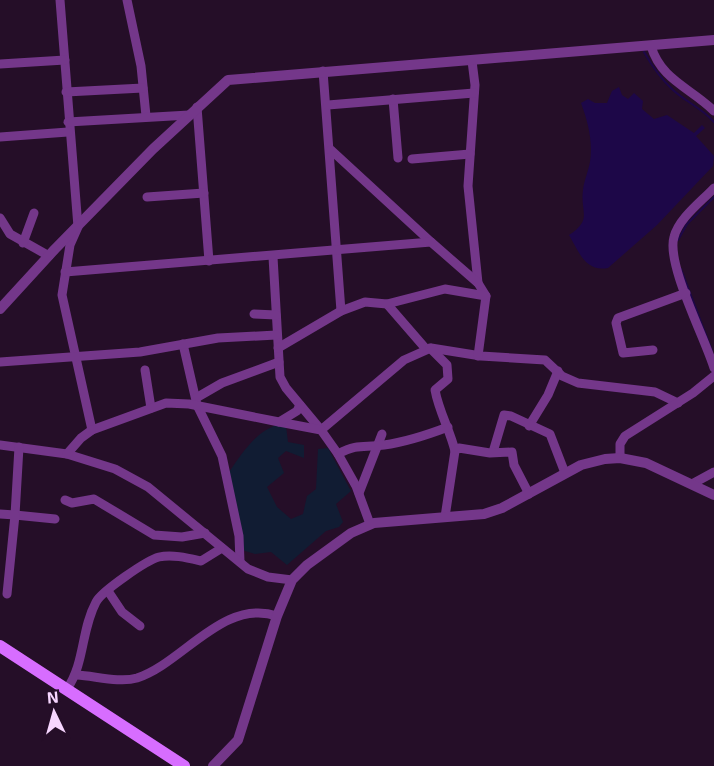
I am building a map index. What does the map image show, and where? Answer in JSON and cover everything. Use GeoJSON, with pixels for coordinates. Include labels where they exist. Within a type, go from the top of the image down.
{"type":"FeatureCollection","features":[{"type":"Feature","properties":{"kind":"main road"},"geometry":{"type":"LineString","coordinates":[[0,646],[184,766]]}},
{"type":"Feature","properties":{"kind":"street"},"geometry":{"type":"LineString","coordinates":[[60,0],[68,132],[78,227],[70,245],[62,295],[92,430]]}},
{"type":"Feature","properties":{"kind":"street"},"geometry":{"type":"LineString","coordinates":[[127,0],[146,116]]}},
{"type":"Feature","properties":{"kind":"street"},"geometry":{"type":"LineString","coordinates":[[0,309],[5,297],[193,111],[228,80],[714,40]]}},
{"type":"Feature","properties":{"kind":"street"},"geometry":{"type":"LineString","coordinates":[[651,46],[670,79],[714,111]]}},
{"type":"Feature","properties":{"kind":"street"},"geometry":{"type":"LineString","coordinates":[[0,64],[65,60]]}},
{"type":"Feature","properties":{"kind":"street"},"geometry":{"type":"LineString","coordinates":[[472,61],[474,93],[468,186],[478,283]]}},
{"type":"Feature","properties":{"kind":"street"},"geometry":{"type":"LineString","coordinates":[[323,71],[328,105],[341,311]]}},
{"type":"Feature","properties":{"kind":"street"},"geometry":{"type":"LineString","coordinates":[[66,92],[143,88]]}},
{"type":"Feature","properties":{"kind":"street"},"geometry":{"type":"LineString","coordinates":[[328,105],[474,93]]}},
{"type":"Feature","properties":{"kind":"street"},"geometry":{"type":"LineString","coordinates":[[393,99],[398,158]]}},
{"type":"Feature","properties":{"kind":"street"},"geometry":{"type":"LineString","coordinates":[[68,122],[193,111]]}},
{"type":"Feature","properties":{"kind":"street"},"geometry":{"type":"LineString","coordinates":[[193,111],[204,193],[208,261]]}},
{"type":"Feature","properties":{"kind":"street"},"geometry":{"type":"LineString","coordinates":[[0,137],[68,132]]}},
{"type":"Feature","properties":{"kind":"street"},"geometry":{"type":"LineString","coordinates":[[331,150],[478,283],[486,296],[478,356]]}},
{"type":"Feature","properties":{"kind":"street"},"geometry":{"type":"LineString","coordinates":[[412,159],[470,154]]}},
{"type":"Feature","properties":{"kind":"street"},"geometry":{"type":"LineString","coordinates":[[714,188],[683,220],[674,237],[675,262],[714,368]]}},
{"type":"Feature","properties":{"kind":"street"},"geometry":{"type":"LineString","coordinates":[[147,198],[204,193]]}},
{"type":"Feature","properties":{"kind":"street"},"geometry":{"type":"LineString","coordinates":[[22,243],[34,213]]}},
{"type":"Feature","properties":{"kind":"street"},"geometry":{"type":"LineString","coordinates":[[0,218],[4,235],[49,256]]}},
{"type":"Feature","properties":{"kind":"street"},"geometry":{"type":"LineString","coordinates":[[65,272],[337,252],[431,242]]}},
{"type":"Feature","properties":{"kind":"street"},"geometry":{"type":"LineString","coordinates":[[273,257],[280,376],[338,453],[359,493],[370,524]]}},
{"type":"Feature","properties":{"kind":"street"},"geometry":{"type":"LineString","coordinates":[[278,348],[341,311],[365,302],[387,304],[445,289],[486,296]]}},
{"type":"Feature","properties":{"kind":"street"},"geometry":{"type":"LineString","coordinates":[[652,350],[623,353],[616,323],[618,318],[686,293]]}},
{"type":"Feature","properties":{"kind":"street"},"geometry":{"type":"LineString","coordinates":[[387,304],[428,349],[447,365],[448,379],[435,390],[438,408],[448,427],[455,452],[445,517]]}},
{"type":"Feature","properties":{"kind":"street"},"geometry":{"type":"LineString","coordinates":[[254,314],[276,315]]}},
{"type":"Feature","properties":{"kind":"street"},"geometry":{"type":"LineString","coordinates":[[0,362],[140,352],[183,344],[276,335]]}},
{"type":"Feature","properties":{"kind":"street"},"geometry":{"type":"LineString","coordinates":[[183,344],[196,402],[222,456],[239,536],[240,562]]}},
{"type":"Feature","properties":{"kind":"street"},"geometry":{"type":"LineString","coordinates":[[321,430],[404,360],[428,349],[478,356],[545,360],[578,383],[655,392],[678,403]]}},
{"type":"Feature","properties":{"kind":"street"},"geometry":{"type":"LineString","coordinates":[[196,402],[222,383],[279,362]]}},
{"type":"Feature","properties":{"kind":"street"},"geometry":{"type":"LineString","coordinates":[[145,370],[151,408]]}},
{"type":"Feature","properties":{"kind":"street"},"geometry":{"type":"LineString","coordinates":[[529,426],[548,395],[558,370]]}},
{"type":"Feature","properties":{"kind":"street"},"geometry":{"type":"LineString","coordinates":[[620,458],[622,438],[678,403],[714,376]]}},
{"type":"Feature","properties":{"kind":"street"},"geometry":{"type":"LineString","coordinates":[[67,454],[81,438],[92,430],[166,402],[196,402],[321,430]]}},
{"type":"Feature","properties":{"kind":"street"},"geometry":{"type":"LineString","coordinates":[[279,422],[297,411],[300,405]]}},
{"type":"Feature","properties":{"kind":"street"},"geometry":{"type":"LineString","coordinates":[[493,452],[504,415],[552,437],[565,474]]}},
{"type":"Feature","properties":{"kind":"street"},"geometry":{"type":"LineString","coordinates":[[338,453],[361,444],[378,445],[422,437],[448,427]]}},
{"type":"Feature","properties":{"kind":"street"},"geometry":{"type":"LineString","coordinates":[[359,493],[382,434]]}},
{"type":"Feature","properties":{"kind":"street"},"geometry":{"type":"LineString","coordinates":[[0,445],[67,454],[115,469],[148,487],[256,573],[292,580]]}},
{"type":"Feature","properties":{"kind":"street"},"geometry":{"type":"LineString","coordinates":[[7,594],[19,447]]}},
{"type":"Feature","properties":{"kind":"street"},"geometry":{"type":"LineString","coordinates":[[455,452],[463,448],[512,452],[514,465],[529,494]]}},
{"type":"Feature","properties":{"kind":"street"},"geometry":{"type":"LineString","coordinates":[[213,766],[238,740],[277,616],[292,580],[306,565],[341,539],[370,524],[484,514],[593,461],[620,458],[646,463],[714,495]]}},
{"type":"Feature","properties":{"kind":"street"},"geometry":{"type":"LineString","coordinates":[[692,484],[714,472]]}},
{"type":"Feature","properties":{"kind":"street"},"geometry":{"type":"LineString","coordinates":[[65,500],[72,503],[94,499],[154,535],[182,537],[205,533]]}},
{"type":"Feature","properties":{"kind":"street"},"geometry":{"type":"LineString","coordinates":[[0,514],[55,519]]}},
{"type":"Feature","properties":{"kind":"street"},"geometry":{"type":"LineString","coordinates":[[67,689],[77,675],[86,631],[96,603],[108,591],[152,559],[172,556],[201,561],[222,548]]}},
{"type":"Feature","properties":{"kind":"street"},"geometry":{"type":"LineString","coordinates":[[108,591],[122,612],[140,626]]}},
{"type":"Feature","properties":{"kind":"street"},"geometry":{"type":"LineString","coordinates":[[77,675],[124,679],[139,677],[214,628],[239,617],[277,616]]}},
{"type":"Feature","properties":{"kind":"shaded area"},"geometry":{"type":"Polygon","coordinates":[[[619,87],[622,95],[628,99],[634,93],[643,101],[642,109],[654,119],[667,115],[694,133],[702,125],[705,128],[696,136],[714,156],[713,166],[657,225],[608,268],[600,268],[588,264],[569,235],[583,220],[583,190],[591,154],[589,132],[581,103],[588,99],[595,103],[607,103],[612,91],[619,87]]]}},
{"type":"Feature","properties":{"kind":"shaded area"},"geometry":{"type":"Polygon","coordinates":[[[279,424],[286,426],[288,442],[304,445],[304,458],[286,451],[278,458],[284,473],[267,487],[277,507],[291,519],[303,514],[307,496],[316,489],[318,449],[328,448],[351,491],[336,504],[343,522],[339,527],[326,531],[287,565],[271,552],[255,554],[242,550],[229,472],[256,437],[279,424]]]}},
{"type":"Feature","properties":{"kind":"waterway"},"geometry":{"type":"LineString","coordinates":[[644,52],[669,86],[714,122]]}},
{"type":"Feature","properties":{"kind":"waterway"},"geometry":{"type":"LineString","coordinates":[[678,240],[687,224],[714,197]]}},
{"type":"Feature","properties":{"kind":"waterway"},"geometry":{"type":"LineString","coordinates":[[681,269],[712,351]]}}]}
